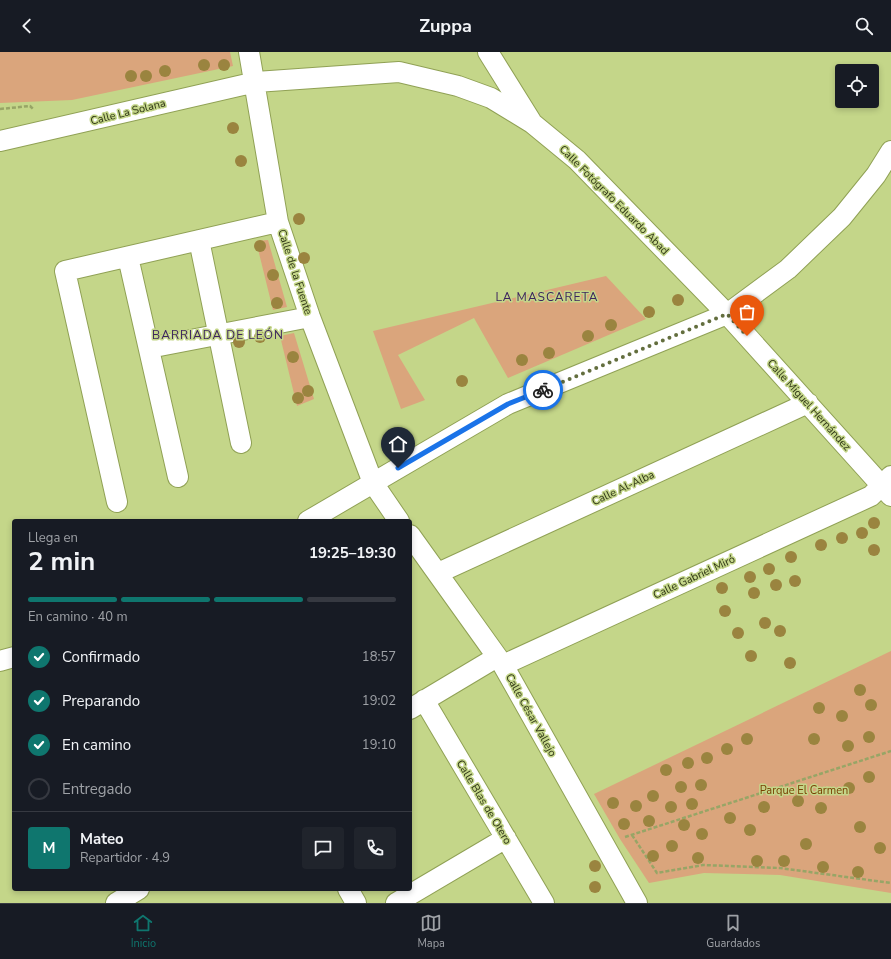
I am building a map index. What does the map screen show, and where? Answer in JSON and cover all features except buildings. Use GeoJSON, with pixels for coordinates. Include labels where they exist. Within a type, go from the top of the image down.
{"type":"FeatureCollection","features":[{"type":"Feature","properties":{"kind":"street","name":"Calle de la Fuente"},"geometry":{"type":"LineString","coordinates":[[249,52],[256,82],[278,222],[310,317],[373,483]]}},
{"type":"Feature","properties":{"kind":"street"},"geometry":{"type":"LineString","coordinates":[[488,52],[532,122]]}},
{"type":"Feature","properties":{"kind":"street","name":"Calle Fotógrafo Eduardo Abad"},"geometry":{"type":"LineString","coordinates":[[256,82],[399,72],[458,86],[491,98],[532,122],[577,160],[727,314]]}},
{"type":"Feature","properties":{"kind":"street","name":"Calle La Solana"},"geometry":{"type":"LineString","coordinates":[[0,142],[256,82]]}},
{"type":"Feature","properties":{"kind":"street"},"geometry":{"type":"LineString","coordinates":[[311,519],[508,404],[727,314],[788,269],[842,217],[876,175],[891,151]]}},
{"type":"Feature","properties":{"kind":"street"},"geometry":{"type":"LineString","coordinates":[[117,502],[65,271],[278,222]]}},
{"type":"Feature","properties":{"kind":"street"},"geometry":{"type":"LineString","coordinates":[[199,240],[241,444]]}},
{"type":"Feature","properties":{"kind":"street"},"geometry":{"type":"LineString","coordinates":[[128,257],[178,477]]}},
{"type":"Feature","properties":{"kind":"street","name":"Calle Miguel Hernández"},"geometry":{"type":"LineString","coordinates":[[727,314],[808,404],[888,486]]}},
{"type":"Feature","properties":{"kind":"street"},"geometry":{"type":"LineString","coordinates":[[149,348],[310,317]]}},
{"type":"Feature","properties":{"kind":"street","name":"Calle Al-Alba"},"geometry":{"type":"LineString","coordinates":[[438,573],[808,404]]}},
{"type":"Feature","properties":{"kind":"street"},"geometry":{"type":"LineString","coordinates":[[373,483],[399,519]]}},
{"type":"Feature","properties":{"kind":"street","name":"Calle Gabriel Miró"},"geometry":{"type":"LineString","coordinates":[[417,705],[500,661],[871,496],[888,486]]}},
{"type":"Feature","properties":{"kind":"street","name":"Calle César Vallejo"},"geometry":{"type":"LineString","coordinates":[[412,538],[500,661],[637,903]]}},
{"type":"Feature","properties":{"kind":"street"},"geometry":{"type":"LineString","coordinates":[[0,661],[12,658]]}},
{"type":"Feature","properties":{"kind":"street","name":"Calle Blas de Otero"},"geometry":{"type":"LineString","coordinates":[[417,705],[506,838],[544,903]]}},
{"type":"Feature","properties":{"kind":"street"},"geometry":{"type":"LineString","coordinates":[[396,903],[506,838]]}},
{"type":"Feature","properties":{"kind":"street"},"geometry":{"type":"LineString","coordinates":[[349,891],[356,903]]}},
{"type":"Feature","properties":{"kind":"street"},"geometry":{"type":"LineString","coordinates":[[116,903],[137,895]]}},
{"type":"Feature","properties":{"kind":"path"},"geometry":{"type":"LineString","coordinates":[[887,751],[891,747]]}},
{"type":"Feature","properties":{"kind":"path"},"geometry":{"type":"LineString","coordinates":[[620,839],[887,751],[891,751]]}},
{"type":"Feature","properties":{"kind":"path"},"geometry":{"type":"LineString","coordinates":[[632,834],[657,873],[703,865],[780,868],[891,883]]}},
{"type":"Feature","properties":{"kind":"green space"},"geometry":{"type":"Polygon","coordinates":[[[0,52],[230,52],[233,66],[72,100],[0,103],[0,52]]]}},
{"type":"Feature","properties":{"kind":"green space"},"geometry":{"type":"Polygon","coordinates":[[[268,240],[287,307],[273,310],[256,241],[268,240]]]}},
{"type":"Feature","properties":{"kind":"green space"},"geometry":{"type":"Polygon","coordinates":[[[606,276],[646,319],[508,378],[474,318],[398,355],[425,400],[401,409],[373,331],[606,276]]]}},
{"type":"Feature","properties":{"kind":"green space"},"geometry":{"type":"Polygon","coordinates":[[[294,333],[314,399],[297,406],[280,336],[294,333]]]}},
{"type":"Feature","properties":{"kind":"green space","name":"Parque El Carmen"},"geometry":{"type":"Polygon","coordinates":[[[891,651],[891,893],[780,875],[704,873],[649,883],[620,839],[594,794],[891,651]]]}},
{"type":"Feature","properties":{"kind":"way so far"},"geometry":{"type":"LineString","coordinates":[[543,390],[727,314],[747,336]]}},
{"type":"Feature","properties":{"kind":"district","name":"LA MASCARETA"},"geometry":{"type":"Point","coordinates":[547,297]}},
{"type":"Feature","properties":{"kind":"district","name":"BARRIADA DE LEÓN"},"geometry":{"type":"Point","coordinates":[218,335]}},
{"type":"Feature","properties":{"kind":"route"},"geometry":{"type":"LineString","coordinates":[[398,468],[508,404],[543,390]]}}]}
